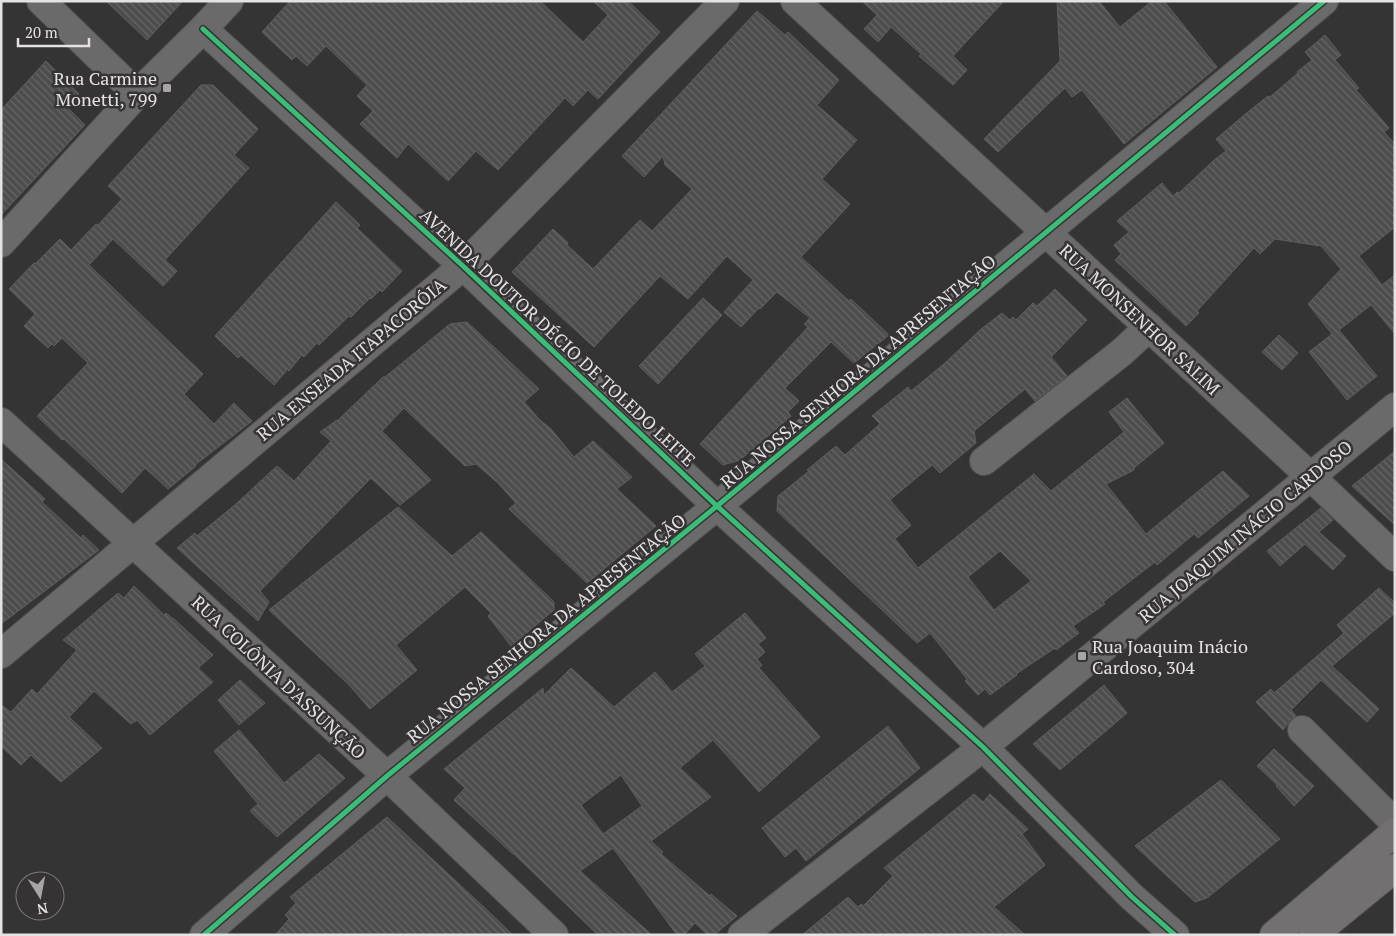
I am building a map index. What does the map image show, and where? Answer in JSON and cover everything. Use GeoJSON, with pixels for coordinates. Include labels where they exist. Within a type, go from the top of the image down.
{"type":"FeatureCollection","features":[{"type":"Feature","properties":{"kind":"main road"},"geometry":{"type":"LineString","coordinates":[[1274,935],[1395,832]]}},
{"type":"Feature","properties":{"kind":"main road"},"geometry":{"type":"LineString","coordinates":[[1313,935],[1395,868]]}},
{"type":"Feature","properties":{"kind":"street"},"geometry":{"type":"LineString","coordinates":[[41,1],[137,94]]}},
{"type":"Feature","properties":{"kind":"street"},"geometry":{"type":"LineString","coordinates":[[1,243],[137,94],[204,29],[229,1]]}},
{"type":"Feature","properties":{"kind":"street","name":"RUA ENSEADA ITAPACORÓIA"},"geometry":{"type":"LineString","coordinates":[[1,654],[132,542],[463,266],[725,1]]}},
{"type":"Feature","properties":{"kind":"street","name":"RUA MONSENHOR SALIM"},"geometry":{"type":"LineString","coordinates":[[795,1],[1310,476],[1395,557]]}},
{"type":"Feature","properties":{"kind":"street","name":"RUA NOSSA SENHORA DA APRESENTAÇÃO"},"geometry":{"type":"LineString","coordinates":[[204,935],[386,776],[717,506],[1324,1]]}},
{"type":"Feature","properties":{"kind":"street","name":"AVENIDA DOUTOR DÉCIO DE TOLEDO LEITE"},"geometry":{"type":"LineString","coordinates":[[204,29],[463,266],[717,506],[983,747],[1132,897],[1175,935]]}},
{"type":"Feature","properties":{"kind":"street"},"geometry":{"type":"LineString","coordinates":[[984,461],[1122,352],[1149,328]]}},
{"type":"Feature","properties":{"kind":"street","name":"RUA JOAQUIM INÁCIO CARDOSO"},"geometry":{"type":"LineString","coordinates":[[742,935],[983,747],[1395,407]]}},
{"type":"Feature","properties":{"kind":"street","name":"RUA COLÔNIA D'ASSUNÇÃO"},"geometry":{"type":"LineString","coordinates":[[1,422],[386,776],[554,935]]}},
{"type":"Feature","properties":{"kind":"street"},"geometry":{"type":"LineString","coordinates":[[1302,730],[1395,823]]}},
{"type":"Feature","properties":{"kind":"building"},"geometry":{"type":"Polygon","coordinates":[[[106,1],[183,1],[147,40],[106,1]]]}},
{"type":"Feature","properties":{"kind":"building"},"geometry":{"type":"Polygon","coordinates":[[[290,1],[540,1],[583,42],[608,15],[593,1],[628,1],[660,32],[598,99],[588,90],[573,106],[565,98],[498,170],[476,151],[448,181],[408,144],[397,158],[360,124],[373,111],[357,96],[367,85],[326,46],[307,66],[296,56],[292,60],[262,32],[290,1]]]}},
{"type":"Feature","properties":{"kind":"building"},"geometry":{"type":"Polygon","coordinates":[[[862,1],[1004,1],[953,56],[967,70],[953,85],[919,56],[921,54],[891,27],[878,42],[864,29],[877,15],[862,1]]]}},
{"type":"Feature","properties":{"kind":"building"},"geometry":{"type":"Polygon","coordinates":[[[1057,1],[1099,1],[1120,27],[1152,1],[1164,1],[1217,67],[1124,144],[1082,90],[1072,97],[1065,88],[998,152],[984,139],[1060,61],[1057,1]]]}},
{"type":"Feature","properties":{"kind":"building"},"geometry":{"type":"Polygon","coordinates":[[[757,11],[785,35],[788,32],[839,80],[817,105],[857,140],[822,179],[850,204],[801,257],[849,301],[851,299],[889,335],[854,363],[831,342],[785,388],[799,401],[788,412],[791,416],[740,460],[723,465],[700,444],[808,327],[804,324],[810,318],[777,292],[741,327],[724,312],[753,280],[727,256],[688,299],[660,276],[594,347],[512,272],[553,229],[593,269],[640,220],[652,231],[692,189],[665,165],[663,156],[644,177],[622,156],[757,11]]]}},
{"type":"Feature","properties":{"kind":"building"},"geometry":{"type":"Polygon","coordinates":[[[1325,35],[1341,55],[1335,60],[1359,88],[1356,90],[1389,128],[1384,132],[1395,144],[1395,227],[1359,256],[1382,285],[1395,275],[1395,334],[1371,305],[1339,330],[1377,376],[1347,400],[1309,352],[1332,334],[1308,304],[1341,269],[1321,246],[1275,239],[1260,254],[1254,248],[1197,311],[1199,313],[1186,326],[1115,260],[1121,254],[1114,245],[1129,232],[1117,221],[1162,183],[1173,196],[1177,192],[1179,193],[1226,151],[1216,139],[1268,96],[1270,97],[1312,60],[1305,52],[1325,35]]]}},
{"type":"Feature","properties":{"kind":"building"},"geometry":{"type":"Polygon","coordinates":[[[46,61],[79,94],[67,107],[85,125],[1,215],[1,110],[46,61]]]}},
{"type":"Feature","properties":{"kind":"building"},"geometry":{"type":"Polygon","coordinates":[[[201,85],[213,85],[258,129],[234,155],[249,168],[165,260],[177,271],[163,286],[113,239],[89,265],[203,374],[184,394],[214,424],[234,403],[252,421],[195,465],[168,489],[145,468],[122,493],[37,416],[88,363],[62,338],[54,346],[52,344],[48,348],[24,326],[35,314],[9,289],[60,239],[71,250],[96,224],[98,225],[122,199],[108,186],[201,85]]]}},
{"type":"Feature","properties":{"kind":"building"},"geometry":{"type":"Polygon","coordinates":[[[336,202],[360,225],[357,228],[402,271],[382,292],[380,290],[370,298],[319,345],[317,343],[304,357],[302,355],[274,385],[241,355],[238,358],[215,336],[336,202]]]}},
{"type":"Feature","properties":{"kind":"building"},"geometry":{"type":"Polygon","coordinates":[[[1055,289],[1087,320],[1051,357],[1067,376],[1035,401],[1025,389],[974,431],[976,443],[940,473],[932,465],[890,500],[911,525],[895,539],[918,568],[1034,474],[1051,491],[1124,432],[1109,412],[1127,398],[1164,443],[1134,470],[1106,484],[1146,534],[1223,471],[1249,496],[1198,538],[1194,534],[1157,565],[1155,562],[1103,602],[1105,604],[1073,626],[1079,633],[1056,650],[1055,648],[1016,674],[990,695],[985,689],[978,695],[965,681],[967,679],[930,633],[917,643],[777,511],[778,496],[836,446],[845,455],[880,424],[872,416],[908,387],[911,391],[1002,313],[1010,320],[1013,317],[1016,320],[1033,303],[1037,306],[1055,289]],[[1000,551],[968,577],[994,610],[1031,581],[1000,551]]]}},
{"type":"Feature","properties":{"kind":"building"},"geometry":{"type":"Polygon","coordinates":[[[703,298],[722,315],[658,384],[639,366],[703,298]]]}},
{"type":"Feature","properties":{"kind":"building"},"geometry":{"type":"Polygon","coordinates":[[[467,322],[539,389],[524,402],[551,429],[574,457],[593,441],[632,477],[617,489],[656,526],[587,583],[509,509],[516,503],[498,483],[476,464],[465,466],[404,408],[382,431],[431,480],[400,505],[371,478],[260,591],[269,602],[258,621],[177,548],[195,533],[197,536],[236,504],[277,466],[294,481],[331,441],[320,432],[337,421],[383,377],[450,324],[467,322]]]}},
{"type":"Feature","properties":{"kind":"building"},"geometry":{"type":"Polygon","coordinates":[[[1279,335],[1298,353],[1282,370],[1262,352],[1279,335]]]}},
{"type":"Feature","properties":{"kind":"building"},"geometry":{"type":"Polygon","coordinates":[[[1395,451],[1395,525],[1352,486],[1395,451]]]}},
{"type":"Feature","properties":{"kind":"building"},"geometry":{"type":"Polygon","coordinates":[[[1,459],[45,499],[42,502],[81,538],[83,535],[99,550],[1,624],[1,459]]]}},
{"type":"Feature","properties":{"kind":"building"},"geometry":{"type":"Polygon","coordinates":[[[398,507],[452,556],[481,532],[554,602],[554,610],[511,646],[488,616],[491,613],[465,587],[396,645],[417,670],[370,709],[349,685],[269,610],[398,507]]]}},
{"type":"Feature","properties":{"kind":"building"},"geometry":{"type":"Polygon","coordinates":[[[1321,508],[1333,520],[1319,532],[1346,556],[1333,570],[1305,544],[1280,566],[1267,551],[1321,508]]]}},
{"type":"Feature","properties":{"kind":"building"},"geometry":{"type":"Polygon","coordinates":[[[134,586],[164,615],[166,613],[173,618],[213,655],[198,668],[213,682],[150,735],[137,720],[131,724],[94,691],[69,717],[102,748],[61,782],[31,755],[21,765],[1,746],[1,705],[11,712],[32,689],[37,694],[77,650],[63,640],[118,593],[124,598],[134,586]]]}},
{"type":"Feature","properties":{"kind":"building"},"geometry":{"type":"Polygon","coordinates":[[[1379,588],[1395,603],[1395,613],[1332,666],[1379,709],[1367,722],[1321,680],[1291,710],[1296,716],[1291,719],[1283,730],[1256,702],[1271,689],[1274,693],[1344,633],[1337,625],[1379,588]]]}},
{"type":"Feature","properties":{"kind":"building"},"geometry":{"type":"Polygon","coordinates":[[[745,613],[766,638],[758,644],[765,652],[757,659],[762,665],[759,668],[820,737],[759,792],[713,740],[680,768],[711,797],[651,841],[663,852],[661,854],[710,896],[711,894],[737,916],[714,935],[708,935],[695,923],[684,935],[677,935],[613,848],[580,871],[652,935],[598,935],[514,854],[454,800],[465,788],[444,769],[543,688],[544,695],[571,668],[614,707],[655,672],[672,692],[705,666],[695,654],[745,613]],[[621,775],[581,805],[603,834],[642,806],[621,775]]]}},
{"type":"Feature","properties":{"kind":"building"},"geometry":{"type":"Polygon","coordinates":[[[240,680],[265,703],[239,725],[218,700],[240,680]]]}},
{"type":"Feature","properties":{"kind":"building"},"geometry":{"type":"Polygon","coordinates":[[[1104,685],[1127,713],[1060,770],[1033,744],[1104,685]]]}},
{"type":"Feature","properties":{"kind":"building"},"geometry":{"type":"Polygon","coordinates":[[[888,726],[920,768],[806,861],[796,848],[785,857],[762,828],[888,726]]]}},
{"type":"Feature","properties":{"kind":"building"},"geometry":{"type":"Polygon","coordinates":[[[239,730],[284,783],[319,754],[345,778],[277,837],[250,811],[258,804],[214,751],[239,730]]]}},
{"type":"Feature","properties":{"kind":"building"},"geometry":{"type":"Polygon","coordinates":[[[1274,749],[1314,786],[1294,806],[1277,785],[1257,766],[1274,749]]]}},
{"type":"Feature","properties":{"kind":"building"},"geometry":{"type":"Polygon","coordinates":[[[1221,780],[1280,839],[1207,898],[1195,902],[1135,846],[1221,780]]]}},
{"type":"Feature","properties":{"kind":"building"},"geometry":{"type":"Polygon","coordinates":[[[974,794],[983,802],[990,794],[1028,829],[1022,834],[1045,865],[994,907],[1025,935],[802,935],[848,897],[858,907],[861,904],[863,906],[893,876],[884,868],[974,794]]]}},
{"type":"Feature","properties":{"kind":"building"},"geometry":{"type":"Polygon","coordinates":[[[387,817],[513,935],[275,935],[289,919],[285,915],[296,903],[290,897],[387,817]]]}},
{"type":"Feature","properties":{"kind":"cycle path"},"geometry":{"type":"LineString","coordinates":[[204,935],[387,776],[717,506],[1324,1]]}},
{"type":"Feature","properties":{"kind":"cycle path"},"geometry":{"type":"LineString","coordinates":[[203,29],[463,266],[717,506],[983,747],[1132,897],[1175,935]]}},
{"type":"Feature","properties":{"kind":"place","name":"Rua Carmine Monetti, 799"},"geometry":{"type":"Point","coordinates":[167,88]}},
{"type":"Feature","properties":{"kind":"place","name":"Rua Joaquim Inácio Cardoso, 304"},"geometry":{"type":"Point","coordinates":[1082,656]}}]}
